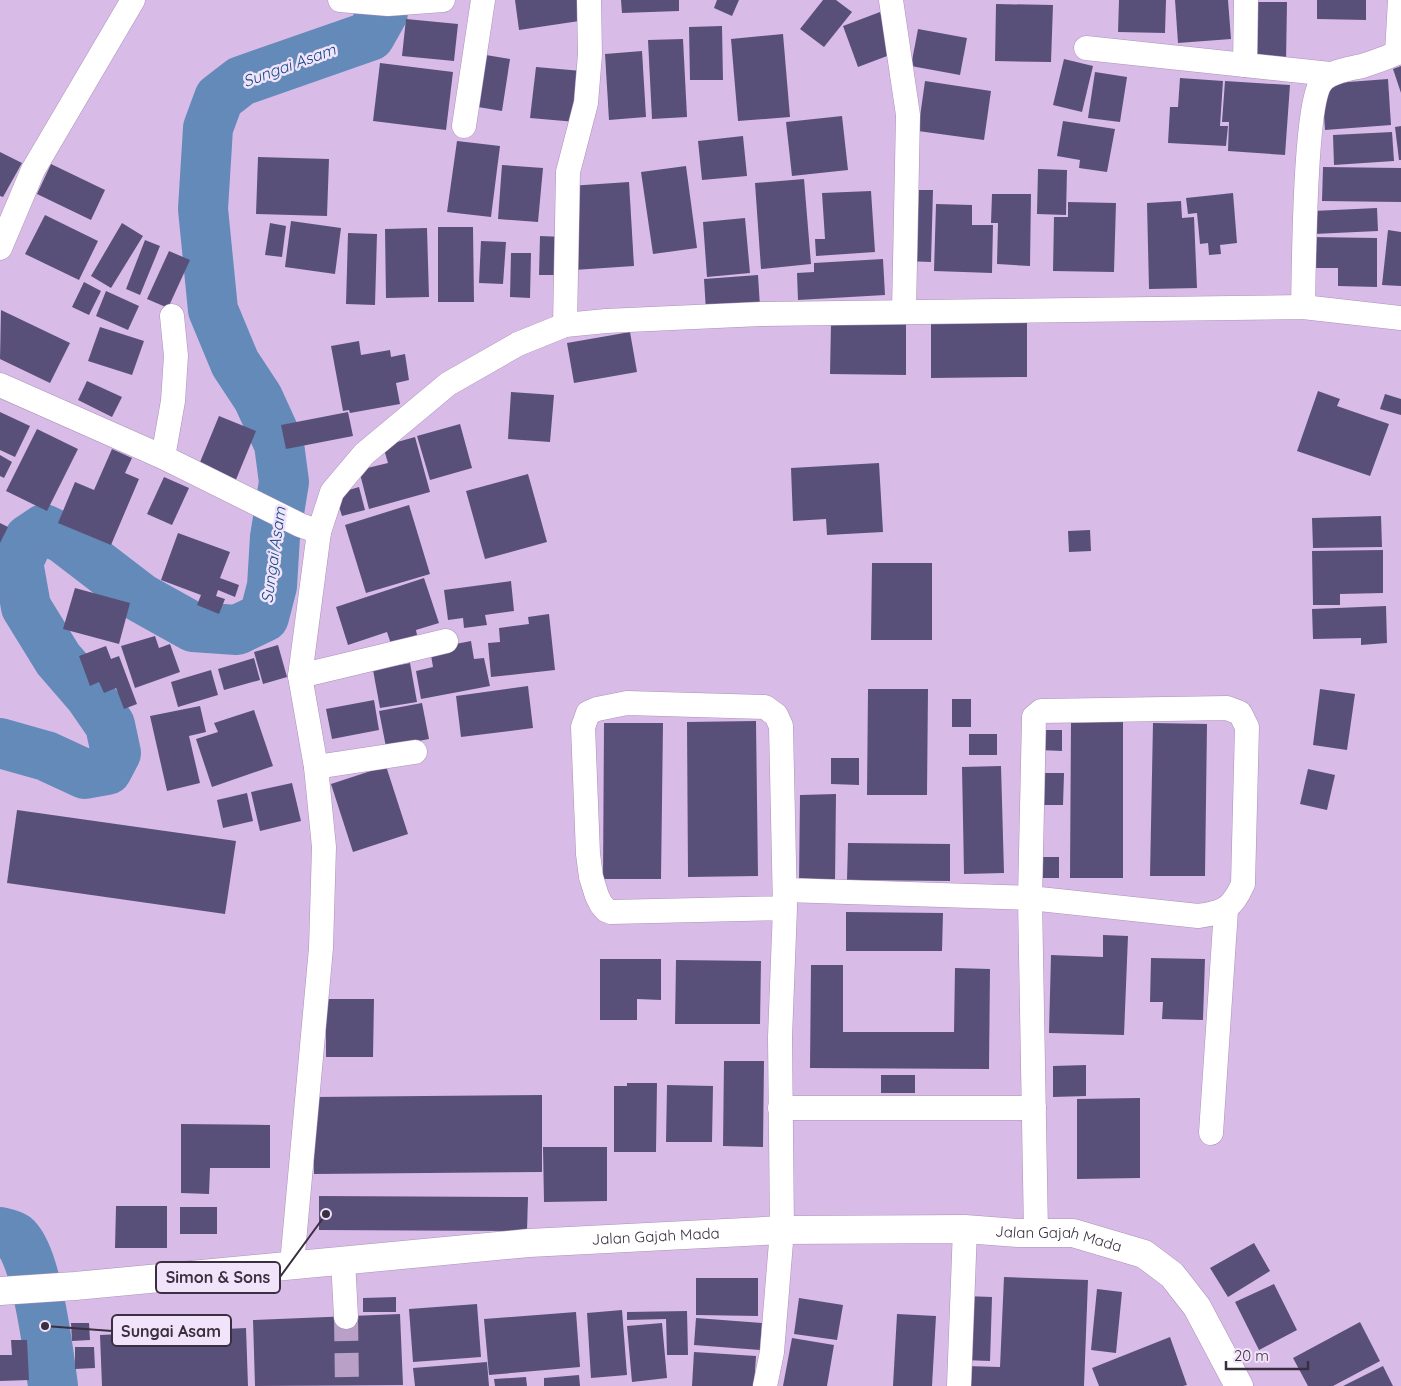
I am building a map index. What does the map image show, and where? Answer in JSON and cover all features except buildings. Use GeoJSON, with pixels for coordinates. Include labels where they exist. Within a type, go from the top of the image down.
{"type":"FeatureCollection","features":[{"type":"Feature","properties":{"kind":"main road","name":"Jalan Gajah Mada"},"geometry":{"type":"LineString","coordinates":[[0,1291],[75,1286],[530,1243],[782,1230],[965,1229],[1073,1233],[1144,1254],[1172,1275],[1197,1307],[1239,1386]]}},
{"type":"Feature","properties":{"kind":"street"},"geometry":{"type":"LineString","coordinates":[[0,248],[33,170],[134,0]]}},
{"type":"Feature","properties":{"kind":"street"},"geometry":{"type":"LineString","coordinates":[[346,1],[388,4],[443,0]]}},
{"type":"Feature","properties":{"kind":"street"},"geometry":{"type":"LineString","coordinates":[[464,126],[483,0]]}},
{"type":"Feature","properties":{"kind":"street"},"geometry":{"type":"LineString","coordinates":[[565,325],[568,172],[586,103],[590,54],[589,0]]}},
{"type":"Feature","properties":{"kind":"street"},"geometry":{"type":"LineString","coordinates":[[891,0],[908,115],[904,311]]}},
{"type":"Feature","properties":{"kind":"street"},"geometry":{"type":"LineString","coordinates":[[1245,65],[1246,0]]}},
{"type":"Feature","properties":{"kind":"street"},"geometry":{"type":"LineString","coordinates":[[1086,48],[1330,74],[1364,65],[1399,52],[1400,0]]}},
{"type":"Feature","properties":{"kind":"street"},"geometry":{"type":"LineString","coordinates":[[1303,307],[1309,139],[1315,95],[1321,81],[1330,74]]}},
{"type":"Feature","properties":{"kind":"street"},"geometry":{"type":"LineString","coordinates":[[292,1264],[321,948],[324,847],[316,767],[300,676],[309,528],[332,492],[364,454],[448,384],[518,344],[565,325],[606,321],[762,314],[1303,307],[1401,318]]}},
{"type":"Feature","properties":{"kind":"street"},"geometry":{"type":"LineString","coordinates":[[163,457],[172,401],[176,356],[172,316]]}},
{"type":"Feature","properties":{"kind":"street"},"geometry":{"type":"LineString","coordinates":[[0,385],[163,457],[256,504],[309,528]]}},
{"type":"Feature","properties":{"kind":"street"},"geometry":{"type":"LineString","coordinates":[[300,676],[446,641]]}},
{"type":"Feature","properties":{"kind":"street"},"geometry":{"type":"LineString","coordinates":[[765,1386],[772,1352],[782,1230],[780,1037],[785,899],[782,726],[776,715],[765,707],[627,704],[598,709],[588,713],[583,727],[588,854],[596,896],[606,910],[611,912],[785,899],[1030,898],[1198,916],[1226,910],[1237,898],[1243,884],[1247,727],[1240,713],[1227,708],[1041,711],[1034,717],[1030,898],[1036,1233]]}},
{"type":"Feature","properties":{"kind":"street"},"geometry":{"type":"LineString","coordinates":[[316,767],[415,752]]}},
{"type":"Feature","properties":{"kind":"street"},"geometry":{"type":"LineString","coordinates":[[1211,1132],[1226,910]]}},
{"type":"Feature","properties":{"kind":"street"},"geometry":{"type":"LineString","coordinates":[[780,1108],[1034,1108]]}},
{"type":"Feature","properties":{"kind":"street"},"geometry":{"type":"LineString","coordinates":[[959,1386],[965,1229]]}},
{"type":"Feature","properties":{"kind":"street"},"geometry":{"type":"LineString","coordinates":[[343,1260],[346,1316]]}},
{"type":"Feature","properties":{"kind":"waterway","name":"Sungai Asam"},"geometry":{"type":"LineString","coordinates":[[0,743],[46,756],[85,774],[107,770],[116,753],[110,725],[90,696],[58,659],[26,607],[18,562],[29,539],[44,529],[64,539],[141,598],[193,627],[237,630],[264,617],[272,586],[275,537],[284,482],[279,444],[258,398],[235,363],[213,310],[203,209],[208,128],[219,98],[241,81],[370,36],[383,13],[383,0]]}},
{"type":"Feature","properties":{"kind":"waterway","name":"Sungai Asam"},"geometry":{"type":"LineString","coordinates":[[0,1232],[15,1237],[23,1247],[30,1264],[41,1307],[53,1386]]}},
{"type":"Feature","properties":{"kind":"tunnel"},"geometry":{"type":"LineString","coordinates":[[346,1317],[347,1386]]}},
{"type":"Feature","properties":{"kind":"place","name":"Simon & Sons"},"geometry":{"type":"Point","coordinates":[326,1214]}},
{"type":"Feature","properties":{"kind":"place","name":"Sungai Asam"},"geometry":{"type":"Point","coordinates":[45,1326]}}]}
